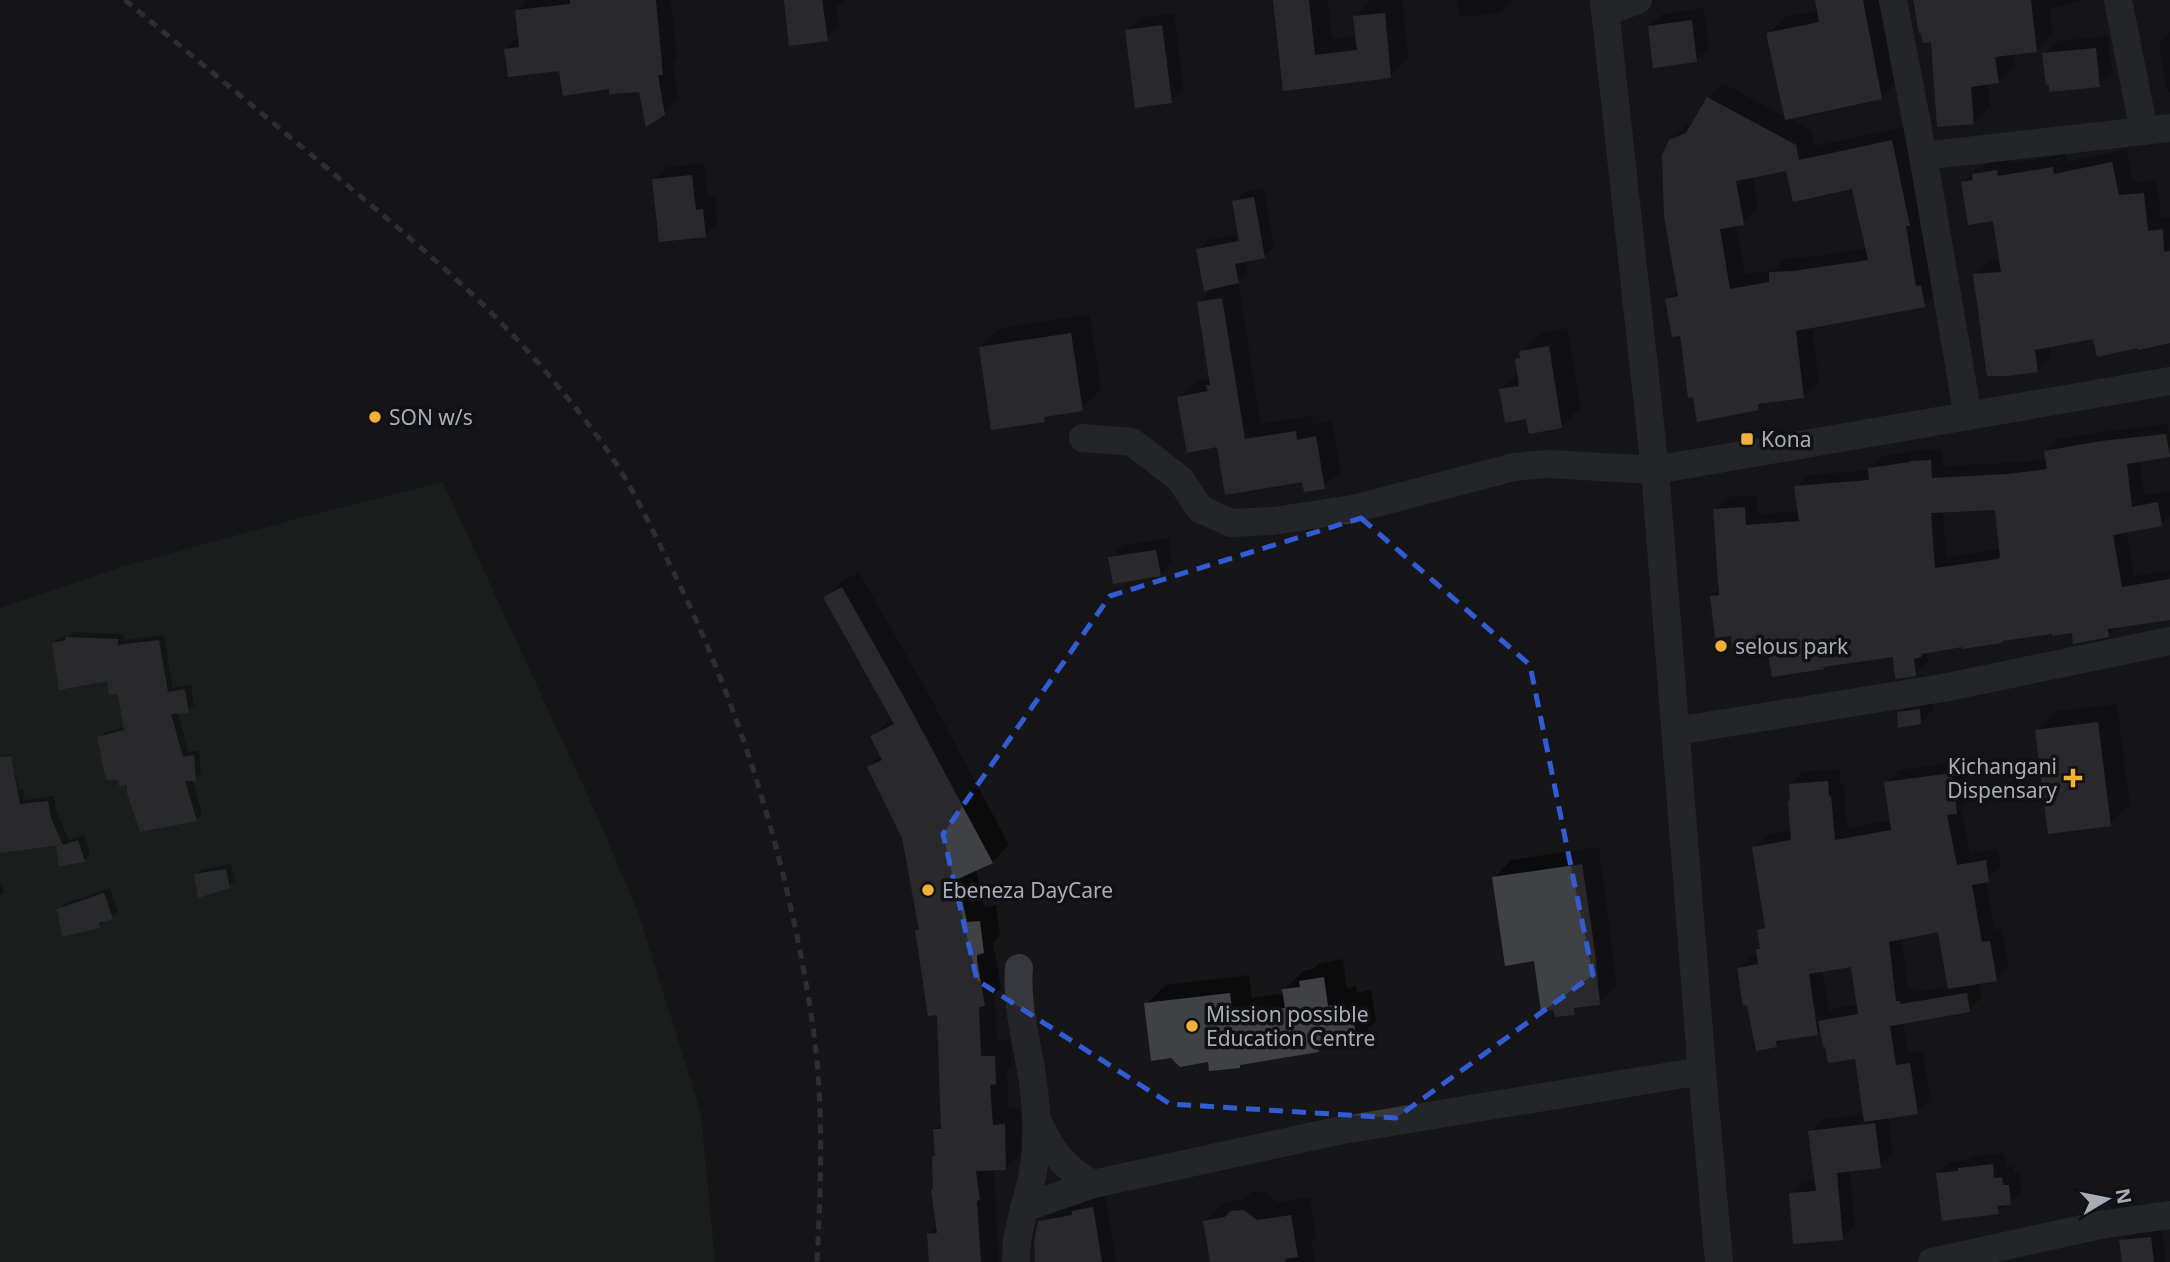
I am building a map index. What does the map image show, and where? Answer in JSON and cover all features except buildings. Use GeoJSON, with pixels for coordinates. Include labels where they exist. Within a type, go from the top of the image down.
{"type":"FeatureCollection","features":[{"type":"Feature","properties":{"kind":"street"},"geometry":{"type":"LineString","coordinates":[[1638,0],[1605,6],[1655,470],[1719,1262]]}},
{"type":"Feature","properties":{"kind":"street"},"geometry":{"type":"LineString","coordinates":[[1893,0],[1968,416]]}},
{"type":"Feature","properties":{"kind":"street"},"geometry":{"type":"LineString","coordinates":[[1923,156],[2157,130],[2118,0]]}},
{"type":"Feature","properties":{"kind":"street"},"geometry":{"type":"LineString","coordinates":[[1083,438],[1132,442],[1180,478],[1200,509],[1231,523],[1273,521],[1353,509],[1514,467],[1548,464],[1655,470],[2170,381]]}},
{"type":"Feature","properties":{"kind":"street"},"geometry":{"type":"LineString","coordinates":[[1676,731],[1943,688],[2170,641]]}},
{"type":"Feature","properties":{"kind":"street"},"geometry":{"type":"LineString","coordinates":[[1016,1262],[1017,1240],[1032,1182],[1037,1120],[1017,990],[1019,968]]}},
{"type":"Feature","properties":{"kind":"street"},"geometry":{"type":"LineString","coordinates":[[1024,1208],[1094,1184],[1337,1131],[1702,1070]]}},
{"type":"Feature","properties":{"kind":"street"},"geometry":{"type":"LineString","coordinates":[[1037,1120],[1060,1159],[1075,1174],[1094,1184]]}},
{"type":"Feature","properties":{"kind":"street"},"geometry":{"type":"LineString","coordinates":[[1932,1262],[2105,1224],[2170,1214]]}},
{"type":"Feature","properties":{"kind":"highlighted area"},"geometry":{"type":"Polygon","coordinates":[[[1361,518],[1530,665],[1593,975],[1396,1118],[1170,1104],[977,980],[943,834],[1110,596],[1361,518]]]}},
{"type":"Feature","properties":{"kind":"shaded area"},"geometry":{"type":"Polygon","coordinates":[[[443,482],[598,818],[638,912],[701,1114],[715,1262],[0,1262],[0,608],[121,567],[443,482]]]}},
{"type":"Feature","properties":{"kind":"railway"},"geometry":{"type":"LineString","coordinates":[[125,0],[396,227],[477,299],[573,404],[607,450],[631,489],[693,612],[717,669],[758,786],[790,905],[813,1027],[819,1085],[817,1262]]}},
{"type":"Feature","properties":{"kind":"place","name":"SON w/s"},"geometry":{"type":"Point","coordinates":[375,417]}},
{"type":"Feature","properties":{"kind":"place","name":"Kona"},"geometry":{"type":"Point","coordinates":[1747,439]}},
{"type":"Feature","properties":{"kind":"place","name":"selous park"},"geometry":{"type":"Point","coordinates":[1721,646]}},
{"type":"Feature","properties":{"kind":"place","name":"Kichangani Dispensary"},"geometry":{"type":"Point","coordinates":[2073,778]}},
{"type":"Feature","properties":{"kind":"place","name":"Ebeneza DayCare"},"geometry":{"type":"Point","coordinates":[928,890]}},
{"type":"Feature","properties":{"kind":"place","name":"Mission possible Education Centre"},"geometry":{"type":"Point","coordinates":[1192,1026]}}]}
